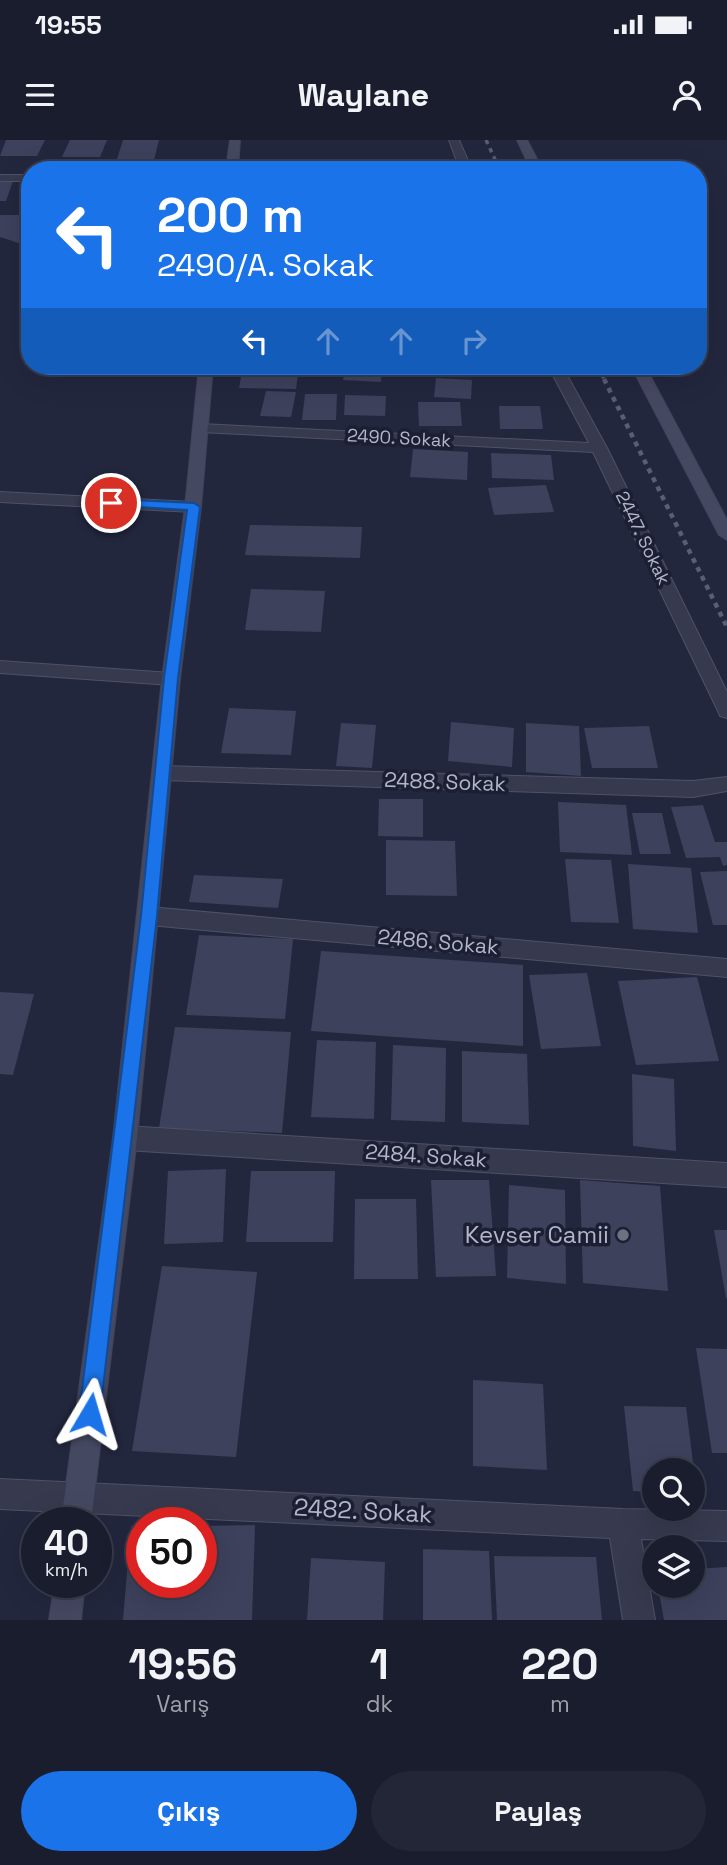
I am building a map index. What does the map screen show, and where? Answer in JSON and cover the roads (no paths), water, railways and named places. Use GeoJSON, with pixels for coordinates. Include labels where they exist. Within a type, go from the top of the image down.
{"type":"FeatureCollection","features":[{"type":"Feature","properties":{"kind":"main road"},"geometry":{"type":"LineString","coordinates":[[233,161],[235,140]]}},
{"type":"Feature","properties":{"kind":"main road"},"geometry":{"type":"LineString","coordinates":[[522,140],[532,161]]}},
{"type":"Feature","properties":{"kind":"main road"},"geometry":{"type":"LineString","coordinates":[[78,1507],[125,1138],[171,678],[194,507],[205,375]]}},
{"type":"Feature","properties":{"kind":"main road"},"geometry":{"type":"LineString","coordinates":[[643,375],[727,535]]}},
{"type":"Feature","properties":{"kind":"main road"},"geometry":{"type":"LineString","coordinates":[[65,1620],[68,1598]]}},
{"type":"Feature","properties":{"kind":"street"},"geometry":{"type":"LineString","coordinates":[[454,140],[462,161]]}},
{"type":"Feature","properties":{"kind":"street"},"geometry":{"type":"LineString","coordinates":[[0,177],[21,178]]}},
{"type":"Feature","properties":{"kind":"street","name":"2447. Sokak"},"geometry":{"type":"LineString","coordinates":[[560,375],[599,448],[727,711]]}},
{"type":"Feature","properties":{"kind":"street","name":"2490. Sokak"},"geometry":{"type":"LineString","coordinates":[[200,428],[599,448]]}},
{"type":"Feature","properties":{"kind":"street"},"geometry":{"type":"LineString","coordinates":[[0,497],[194,507]]}},
{"type":"Feature","properties":{"kind":"street","name":"2488. Sokak"},"geometry":{"type":"LineString","coordinates":[[163,773],[693,789],[727,784]]}},
{"type":"Feature","properties":{"kind":"street","name":"2486. Sokak"},"geometry":{"type":"LineString","coordinates":[[149,916],[727,968]]}},
{"type":"Feature","properties":{"kind":"street","name":"2484. Sokak"},"geometry":{"type":"LineString","coordinates":[[125,1138],[727,1175]]}},
{"type":"Feature","properties":{"kind":"street","name":"2482. Sokak"},"geometry":{"type":"LineString","coordinates":[[0,1494],[63,1507]]}},
{"type":"Feature","properties":{"kind":"street","name":"2482. Sokak"},"geometry":{"type":"LineString","coordinates":[[112,1511],[727,1526]]}},
{"type":"Feature","properties":{"kind":"street"},"geometry":{"type":"LineString","coordinates":[[623,1524],[639,1620]]}},
{"type":"Feature","properties":{"kind":"lane"},"geometry":{"type":"LineString","coordinates":[[0,667],[171,678]]}},
{"type":"Feature","properties":{"kind":"railway"},"geometry":{"type":"LineString","coordinates":[[486,140],[496,161]]}},
{"type":"Feature","properties":{"kind":"railway"},"geometry":{"type":"LineString","coordinates":[[602,375],[605,381]]}},
{"type":"Feature","properties":{"kind":"railway"},"geometry":{"type":"LineString","coordinates":[[604,379],[727,627]]}},
{"type":"Feature","properties":{"kind":"place","name":"Kevser Camii"},"geometry":{"type":"Point","coordinates":[623,1235]}}]}
